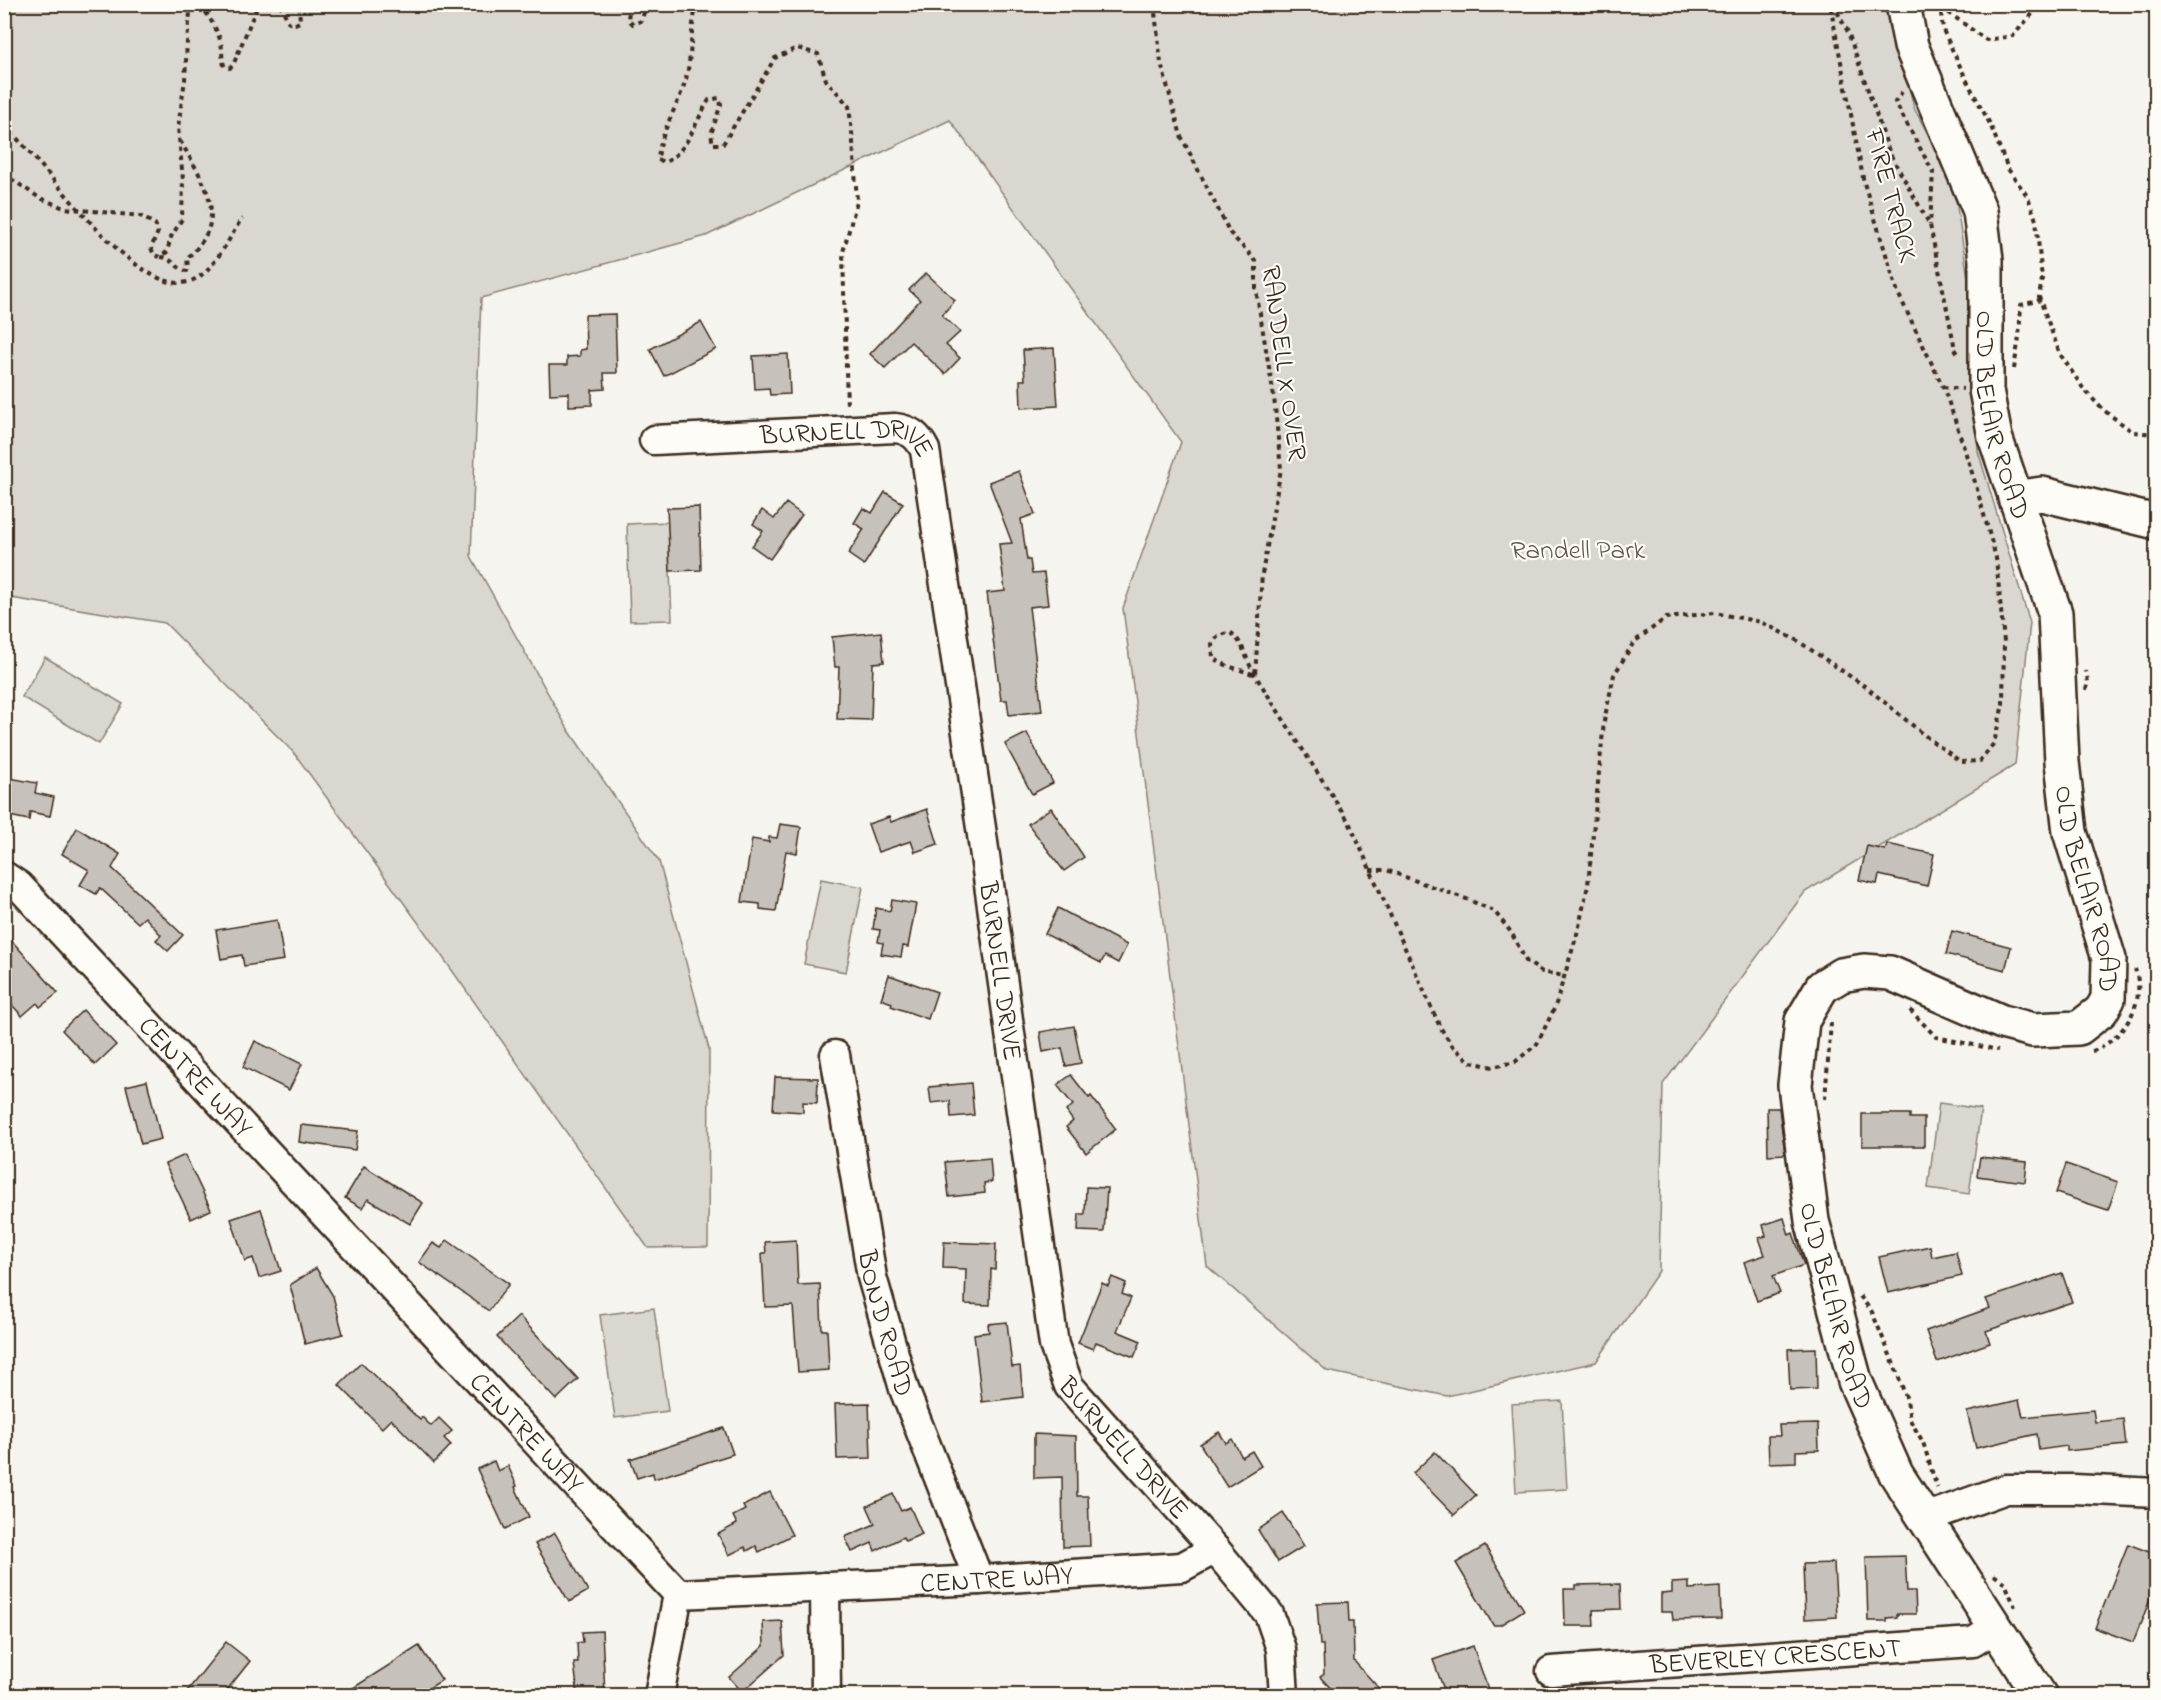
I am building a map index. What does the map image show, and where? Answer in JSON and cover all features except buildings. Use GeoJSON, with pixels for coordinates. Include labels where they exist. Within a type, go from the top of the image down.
{"type":"FeatureCollection","features":[{"type":"Feature","properties":{"kind":"main road","name":"OLD BELAIR ROAD"},"geometry":{"type":"LineString","coordinates":[[1903,4],[1911,46],[1980,211],[1986,260],[1986,390],[1995,437],[2055,613],[2062,762],[2070,832],[2109,959],[2108,999],[2101,1011],[2079,1028],[2033,1030],[2002,1022],[1890,974],[1864,971],[1841,975],[1822,987],[1802,1021],[1795,1085],[1812,1221],[1855,1381],[1896,1474],[1934,1515],[2007,1620],[2040,1695]]}},
{"type":"Feature","properties":{"kind":"main road"},"geometry":{"type":"LineString","coordinates":[[2015,498],[2042,494],[2157,522]]}},
{"type":"Feature","properties":{"kind":"street","name":"BURNELL DRIVE"},"geometry":{"type":"LineString","coordinates":[[654,440],[895,428],[908,430],[920,440],[925,450],[981,828],[1054,1345],[1069,1386],[1215,1549],[1269,1614],[1281,1649],[1284,1695]]}},
{"type":"Feature","properties":{"kind":"street","name":"CENTRE WAY"},"geometry":{"type":"LineString","coordinates":[[4,876],[19,886],[678,1594],[979,1580],[1182,1567],[1215,1549]]}},
{"type":"Feature","properties":{"kind":"street","name":"BOND ROAD"},"geometry":{"type":"LineString","coordinates":[[835,1055],[872,1277],[904,1389],[979,1580]]}},
{"type":"Feature","properties":{"kind":"street"},"geometry":{"type":"LineString","coordinates":[[1934,1515],[2007,1489],[2157,1493]]}},
{"type":"Feature","properties":{"kind":"street"},"geometry":{"type":"LineString","coordinates":[[825,1587],[826,1695]]}},
{"type":"Feature","properties":{"kind":"street"},"geometry":{"type":"LineString","coordinates":[[659,1695],[678,1594]]}},
{"type":"Feature","properties":{"kind":"street","name":"BEVERLEY CRESCENT"},"geometry":{"type":"LineString","coordinates":[[1551,1671],[1974,1642],[2007,1620]]}},
{"type":"Feature","properties":{"kind":"path"},"geometry":{"type":"LineString","coordinates":[[160,257],[167,252],[171,237],[182,219],[183,180],[178,126],[185,80],[191,4]]}},
{"type":"Feature","properties":{"kind":"path"},"geometry":{"type":"LineString","coordinates":[[201,4],[214,21],[221,44],[223,63],[225,67],[230,68],[258,4]]}},
{"type":"Feature","properties":{"kind":"path"},"geometry":{"type":"LineString","coordinates":[[280,4],[289,23],[295,24],[300,22],[298,4]]}},
{"type":"Feature","properties":{"kind":"path"},"geometry":{"type":"LineString","coordinates":[[630,4],[628,19],[633,24],[641,21],[647,4]]}},
{"type":"Feature","properties":{"kind":"path"},"geometry":{"type":"LineString","coordinates":[[697,4],[693,18],[686,80],[659,145],[658,160],[666,162],[676,156],[687,143],[698,117],[709,100],[719,98],[721,104],[711,134],[713,144],[723,144],[775,58],[797,48],[818,54],[826,81],[849,106],[857,201],[843,252],[845,377],[849,432]]}},
{"type":"Feature","properties":{"kind":"path","name":"RANDELL X OVER"},"geometry":{"type":"LineString","coordinates":[[1154,4],[1161,63],[1181,136],[1230,233],[1256,261],[1256,290],[1274,397],[1281,469],[1262,574],[1255,675]]}},
{"type":"Feature","properties":{"kind":"path"},"geometry":{"type":"LineString","coordinates":[[1831,4],[1848,32],[1890,154],[1930,225]]}},
{"type":"Feature","properties":{"kind":"path","name":"FIRE TRACK"},"geometry":{"type":"LineString","coordinates":[[1255,675],[1224,666],[1213,658],[1212,644],[1218,636],[1230,632],[1238,638],[1249,666],[1255,675],[1349,822],[1440,1027],[1453,1047],[1471,1062],[1493,1067],[1515,1062],[1537,1044],[1555,1007],[1578,931],[1588,885],[1604,721],[1614,675],[1634,642],[1666,618],[1715,613],[1761,622],[1798,641],[1866,687],[1961,762],[1980,761],[1994,743],[2003,704],[2004,642],[1996,558],[1975,482],[1943,387],[1898,293],[1864,183],[1831,4]]}},
{"type":"Feature","properties":{"kind":"path"},"geometry":{"type":"LineString","coordinates":[[1941,5],[1986,40],[2013,36],[2041,4]]}},
{"type":"Feature","properties":{"kind":"path"},"geometry":{"type":"LineString","coordinates":[[1941,5],[1943,30],[1990,124],[2008,169],[2028,196],[2036,220],[2042,279],[2041,300],[2060,354],[2077,380],[2103,409],[2133,432],[2157,434]]}},
{"type":"Feature","properties":{"kind":"path"},"geometry":{"type":"LineString","coordinates":[[1919,66],[1895,102],[1934,172],[1930,225],[1955,349],[1961,357]]}},
{"type":"Feature","properties":{"kind":"path"},"geometry":{"type":"LineString","coordinates":[[4,126],[121,253],[157,278],[178,284],[194,280],[215,261],[242,218]]}},
{"type":"Feature","properties":{"kind":"path"},"geometry":{"type":"LineString","coordinates":[[4,174],[38,197],[64,208],[140,216],[155,224],[158,232],[151,248],[153,255],[172,260],[187,271],[187,258],[204,240],[210,227],[208,194],[203,179],[179,139]]}},
{"type":"Feature","properties":{"kind":"path"},"geometry":{"type":"LineString","coordinates":[[2013,372],[2019,337],[2020,305],[2041,300]]}},
{"type":"Feature","properties":{"kind":"path"},"geometry":{"type":"LineString","coordinates":[[2084,662],[2088,682],[2085,692]]}},
{"type":"Feature","properties":{"kind":"path"},"geometry":{"type":"LineString","coordinates":[[1370,870],[1386,870],[1494,911],[1511,932],[1526,961],[1542,972],[1564,976]]}},
{"type":"Feature","properties":{"kind":"path"},"geometry":{"type":"LineString","coordinates":[[2085,1051],[2097,1050],[2120,1034],[2134,1012],[2138,977],[2135,968]]}},
{"type":"Feature","properties":{"kind":"path"},"geometry":{"type":"LineString","coordinates":[[1904,1004],[1936,1037],[2006,1052]]}},
{"type":"Feature","properties":{"kind":"path"},"geometry":{"type":"LineString","coordinates":[[1825,1108],[1825,1086],[1834,1014]]}},
{"type":"Feature","properties":{"kind":"path"},"geometry":{"type":"LineString","coordinates":[[1854,1289],[1872,1312],[1907,1400],[1910,1420],[1923,1442],[1933,1469],[1934,1515]]}},
{"type":"Feature","properties":{"kind":"path"},"geometry":{"type":"LineString","coordinates":[[1988,1570],[2005,1584],[2007,1620]]}},
{"type":"Feature","properties":{"kind":"green space","name":"Randell Park"},"geometry":{"type":"Polygon","coordinates":[[[4,5],[1890,5],[1914,108],[1953,181],[1969,285],[1978,451],[2030,623],[2015,765],[1805,892],[1663,1084],[1659,1271],[1596,1362],[1447,1396],[1327,1371],[1207,1266],[1123,608],[1181,442],[950,120],[706,236],[481,298],[471,556],[568,729],[659,861],[709,1049],[708,1247],[648,1248],[420,925],[294,753],[165,623],[5,597],[4,5]]]}},
{"type":"Feature","properties":{"kind":"green space"},"geometry":{"type":"Polygon","coordinates":[[[668,522],[672,620],[630,621],[627,524],[668,522]]]}},
{"type":"Feature","properties":{"kind":"green space"},"geometry":{"type":"Polygon","coordinates":[[[45,657],[123,704],[99,744],[22,697],[45,657]]]}},
{"type":"Feature","properties":{"kind":"green space"},"geometry":{"type":"Polygon","coordinates":[[[821,879],[863,887],[846,972],[804,964],[821,879]]]}},
{"type":"Feature","properties":{"kind":"green space"},"geometry":{"type":"Polygon","coordinates":[[[1939,1103],[1981,1109],[1969,1194],[1928,1188],[1939,1103]]]}},
{"type":"Feature","properties":{"kind":"green space"},"geometry":{"type":"Polygon","coordinates":[[[654,1308],[668,1411],[615,1418],[600,1315],[654,1308]]]}},
{"type":"Feature","properties":{"kind":"green space"},"geometry":{"type":"Polygon","coordinates":[[[1562,1401],[1567,1489],[1516,1492],[1511,1404],[1562,1401]]]}}]}
